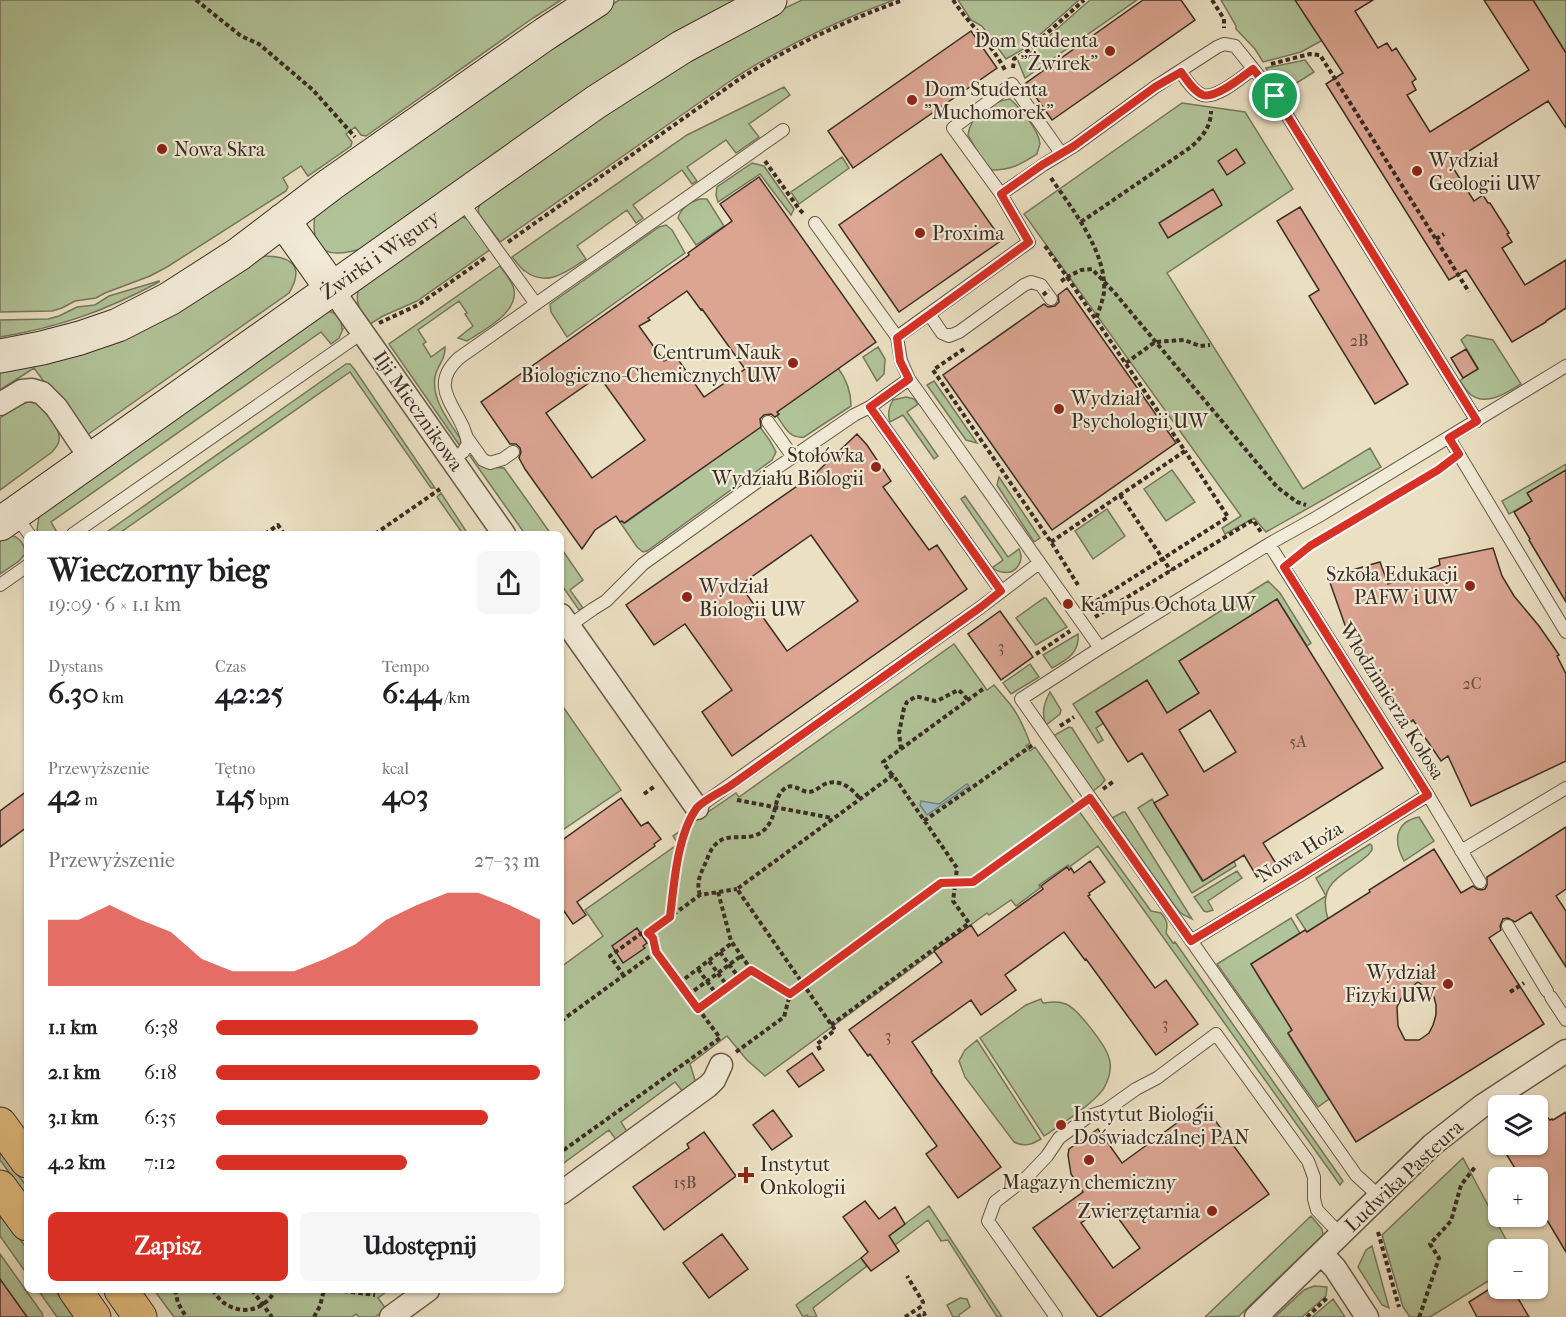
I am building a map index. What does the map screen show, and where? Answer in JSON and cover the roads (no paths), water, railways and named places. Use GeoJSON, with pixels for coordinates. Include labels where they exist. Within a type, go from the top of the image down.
{"type":"FeatureCollection","features":[{"type":"Feature","properties":{"kind":"main road"},"geometry":{"type":"LineString","coordinates":[[0,356],[42,348],[102,331],[169,299],[223,266],[331,184],[597,0]]}},
{"type":"Feature","properties":{"kind":"main road","name":"Żwirki i Wigury"},"geometry":{"type":"LineString","coordinates":[[14,524],[91,459],[596,102],[706,33],[770,0]]}},
{"type":"Feature","properties":{"kind":"main road"},"geometry":{"type":"LineString","coordinates":[[284,220],[332,289]]}},
{"type":"Feature","properties":{"kind":"main road"},"geometry":{"type":"LineString","coordinates":[[0,1124],[24,1157]]}},
{"type":"Feature","properties":{"kind":"main road"},"geometry":{"type":"LineString","coordinates":[[0,1187],[24,1220]]}},
{"type":"Feature","properties":{"kind":"main road"},"geometry":{"type":"LineString","coordinates":[[77,1293],[94,1317]]}},
{"type":"Feature","properties":{"kind":"main road"},"geometry":{"type":"LineString","coordinates":[[123,1293],[140,1317]]}},
{"type":"Feature","properties":{"kind":"street","name":"Ilji Miecznikowa"},"geometry":{"type":"LineString","coordinates":[[332,289],[502,531]]}},
{"type":"Feature","properties":{"kind":"street"},"geometry":{"type":"LineString","coordinates":[[0,404],[22,391],[32,390],[42,393],[56,407],[91,459]]}},
{"type":"Feature","properties":{"kind":"street"},"geometry":{"type":"LineString","coordinates":[[565,620],[697,808]]}},
{"type":"Feature","properties":{"kind":"street","name":"Ludwika Pasteura"},"geometry":{"type":"LineString","coordinates":[[1256,1317],[1432,1145],[1513,1085],[1566,1052]]}},
{"type":"Feature","properties":{"kind":"street"},"geometry":{"type":"LineString","coordinates":[[564,1191],[708,1086],[714,1080],[721,1065]]}},
{"type":"Feature","properties":{"kind":"street"},"geometry":{"type":"LineString","coordinates":[[1322,1254],[1335,1268],[1367,1317]]}},
{"type":"Feature","properties":{"kind":"street"},"geometry":{"type":"LineString","coordinates":[[391,1317],[424,1293]]}},
{"type":"Feature","properties":{"kind":"lane"},"geometry":{"type":"LineString","coordinates":[[1001,194],[1074,146],[1155,87],[1217,47],[1224,44],[1235,46],[1275,96],[1477,421]]}},
{"type":"Feature","properties":{"kind":"lane"},"geometry":{"type":"LineString","coordinates":[[1181,72],[1196,91],[1202,95],[1211,96],[1253,69]]}},
{"type":"Feature","properties":{"kind":"lane"},"geometry":{"type":"LineString","coordinates":[[897,338],[1029,242],[1001,194],[953,128],[1012,84],[1061,153]]}},
{"type":"Feature","properties":{"kind":"lane"},"geometry":{"type":"LineString","coordinates":[[513,452],[503,459],[490,463],[483,460],[468,440],[447,396],[446,373],[451,365],[783,130]]}},
{"type":"Feature","properties":{"kind":"lane"},"geometry":{"type":"LineString","coordinates":[[460,198],[536,304]]}},
{"type":"Feature","properties":{"kind":"lane"},"geometry":{"type":"LineString","coordinates":[[815,223],[897,338],[900,361],[909,379],[1100,648]]}},
{"type":"Feature","properties":{"kind":"lane"},"geometry":{"type":"LineString","coordinates":[[929,314],[942,333],[949,336],[1031,282],[1041,285],[1048,295]]}},
{"type":"Feature","properties":{"kind":"lane"},"geometry":{"type":"LineString","coordinates":[[77,531],[363,332]]}},
{"type":"Feature","properties":{"kind":"lane"},"geometry":{"type":"LineString","coordinates":[[1380,1197],[1356,1175],[1021,699],[1269,544],[1566,366]]}},
{"type":"Feature","properties":{"kind":"lane"},"geometry":{"type":"LineString","coordinates":[[565,620],[606,601],[643,564],[761,479],[909,379]]}},
{"type":"Feature","properties":{"kind":"lane"},"geometry":{"type":"LineString","coordinates":[[870,407],[1001,591]]}},
{"type":"Feature","properties":{"kind":"lane"},"geometry":{"type":"LineString","coordinates":[[768,422],[793,457]]}},
{"type":"Feature","properties":{"kind":"lane"},"geometry":{"type":"LineString","coordinates":[[1449,438],[1566,632]]}},
{"type":"Feature","properties":{"kind":"lane"},"geometry":{"type":"LineString","coordinates":[[452,459],[467,448],[468,440]]}},
{"type":"Feature","properties":{"kind":"lane","name":"Włodzimierza Kołosa"},"geometry":{"type":"LineString","coordinates":[[1269,544],[1428,795],[1480,882]]}},
{"type":"Feature","properties":{"kind":"lane"},"geometry":{"type":"LineString","coordinates":[[697,808],[971,614],[1039,563]]}},
{"type":"Feature","properties":{"kind":"lane"},"geometry":{"type":"LineString","coordinates":[[0,585],[24,568]]}},
{"type":"Feature","properties":{"kind":"lane"},"geometry":{"type":"LineString","coordinates":[[1461,851],[1566,788]]}},
{"type":"Feature","properties":{"kind":"lane","name":"Nowa Hoża"},"geometry":{"type":"LineString","coordinates":[[1191,941],[1428,795]]}},
{"type":"Feature","properties":{"kind":"lane"},"geometry":{"type":"LineString","coordinates":[[1508,926],[1566,1020]]}},
{"type":"Feature","properties":{"kind":"lane"},"geometry":{"type":"LineString","coordinates":[[1056,1317],[988,1221],[995,1202],[1027,1177],[1047,1156],[1059,1138],[1089,1116],[1106,1111],[1136,1089],[1157,1078],[1216,1034],[1308,1161],[1314,1177],[1314,1199],[1317,1210],[1341,1235]]}},
{"type":"Feature","properties":{"kind":"water"},"geometry":{"type":"Polygon","coordinates":[[[967,784],[969,786],[927,815],[920,805],[921,801],[939,804],[967,784]]]}},
{"type":"Feature","properties":{"kind":"place","name":"Dom Studenta \"Żwirek\""},"geometry":{"type":"Point","coordinates":[1110,51]}},
{"type":"Feature","properties":{"kind":"place","name":"Dom Studenta \"Muchomorek\""},"geometry":{"type":"Point","coordinates":[912,100]}},
{"type":"Feature","properties":{"kind":"place","name":"Nowa Skra"},"geometry":{"type":"Point","coordinates":[162,149]}},
{"type":"Feature","properties":{"kind":"place","name":"Wydział Geologii UW"},"geometry":{"type":"Point","coordinates":[1417,171]}},
{"type":"Feature","properties":{"kind":"place","name":"Proxima"},"geometry":{"type":"Point","coordinates":[920,233]}},
{"type":"Feature","properties":{"kind":"place","name":"Centrum Nauk Biologiczno-Chemicznych UW"},"geometry":{"type":"Point","coordinates":[793,363]}},
{"type":"Feature","properties":{"kind":"place","name":"Wydział Psychologii UW"},"geometry":{"type":"Point","coordinates":[1059,409]}},
{"type":"Feature","properties":{"kind":"place","name":"Stołówka Wydziału Biologii"},"geometry":{"type":"Point","coordinates":[876,467]}},
{"type":"Feature","properties":{"kind":"place","name":"Szkoła Edukacji PAFW i UW"},"geometry":{"type":"Point","coordinates":[1470,586]}},
{"type":"Feature","properties":{"kind":"place","name":"Wydział Biologii UW"},"geometry":{"type":"Point","coordinates":[687,597]}},
{"type":"Feature","properties":{"kind":"place","name":"Kampus Ochota UW"},"geometry":{"type":"Point","coordinates":[1068,604]}},
{"type":"Feature","properties":{"kind":"place","name":"Wydział Fizyki UW"},"geometry":{"type":"Point","coordinates":[1448,984]}},
{"type":"Feature","properties":{"kind":"place","name":"Instytut Biologii Doświadczalnej PAN"},"geometry":{"type":"Point","coordinates":[1061,1125]}},
{"type":"Feature","properties":{"kind":"place","name":"Magazyn chemiczny"},"geometry":{"type":"Point","coordinates":[1089,1160]}},
{"type":"Feature","properties":{"kind":"place","name":"Instytut Onkologii"},"geometry":{"type":"Point","coordinates":[746,1175]}},
{"type":"Feature","properties":{"kind":"place","name":"Zwierzętarnia"},"geometry":{"type":"Point","coordinates":[1212,1211]}}]}
